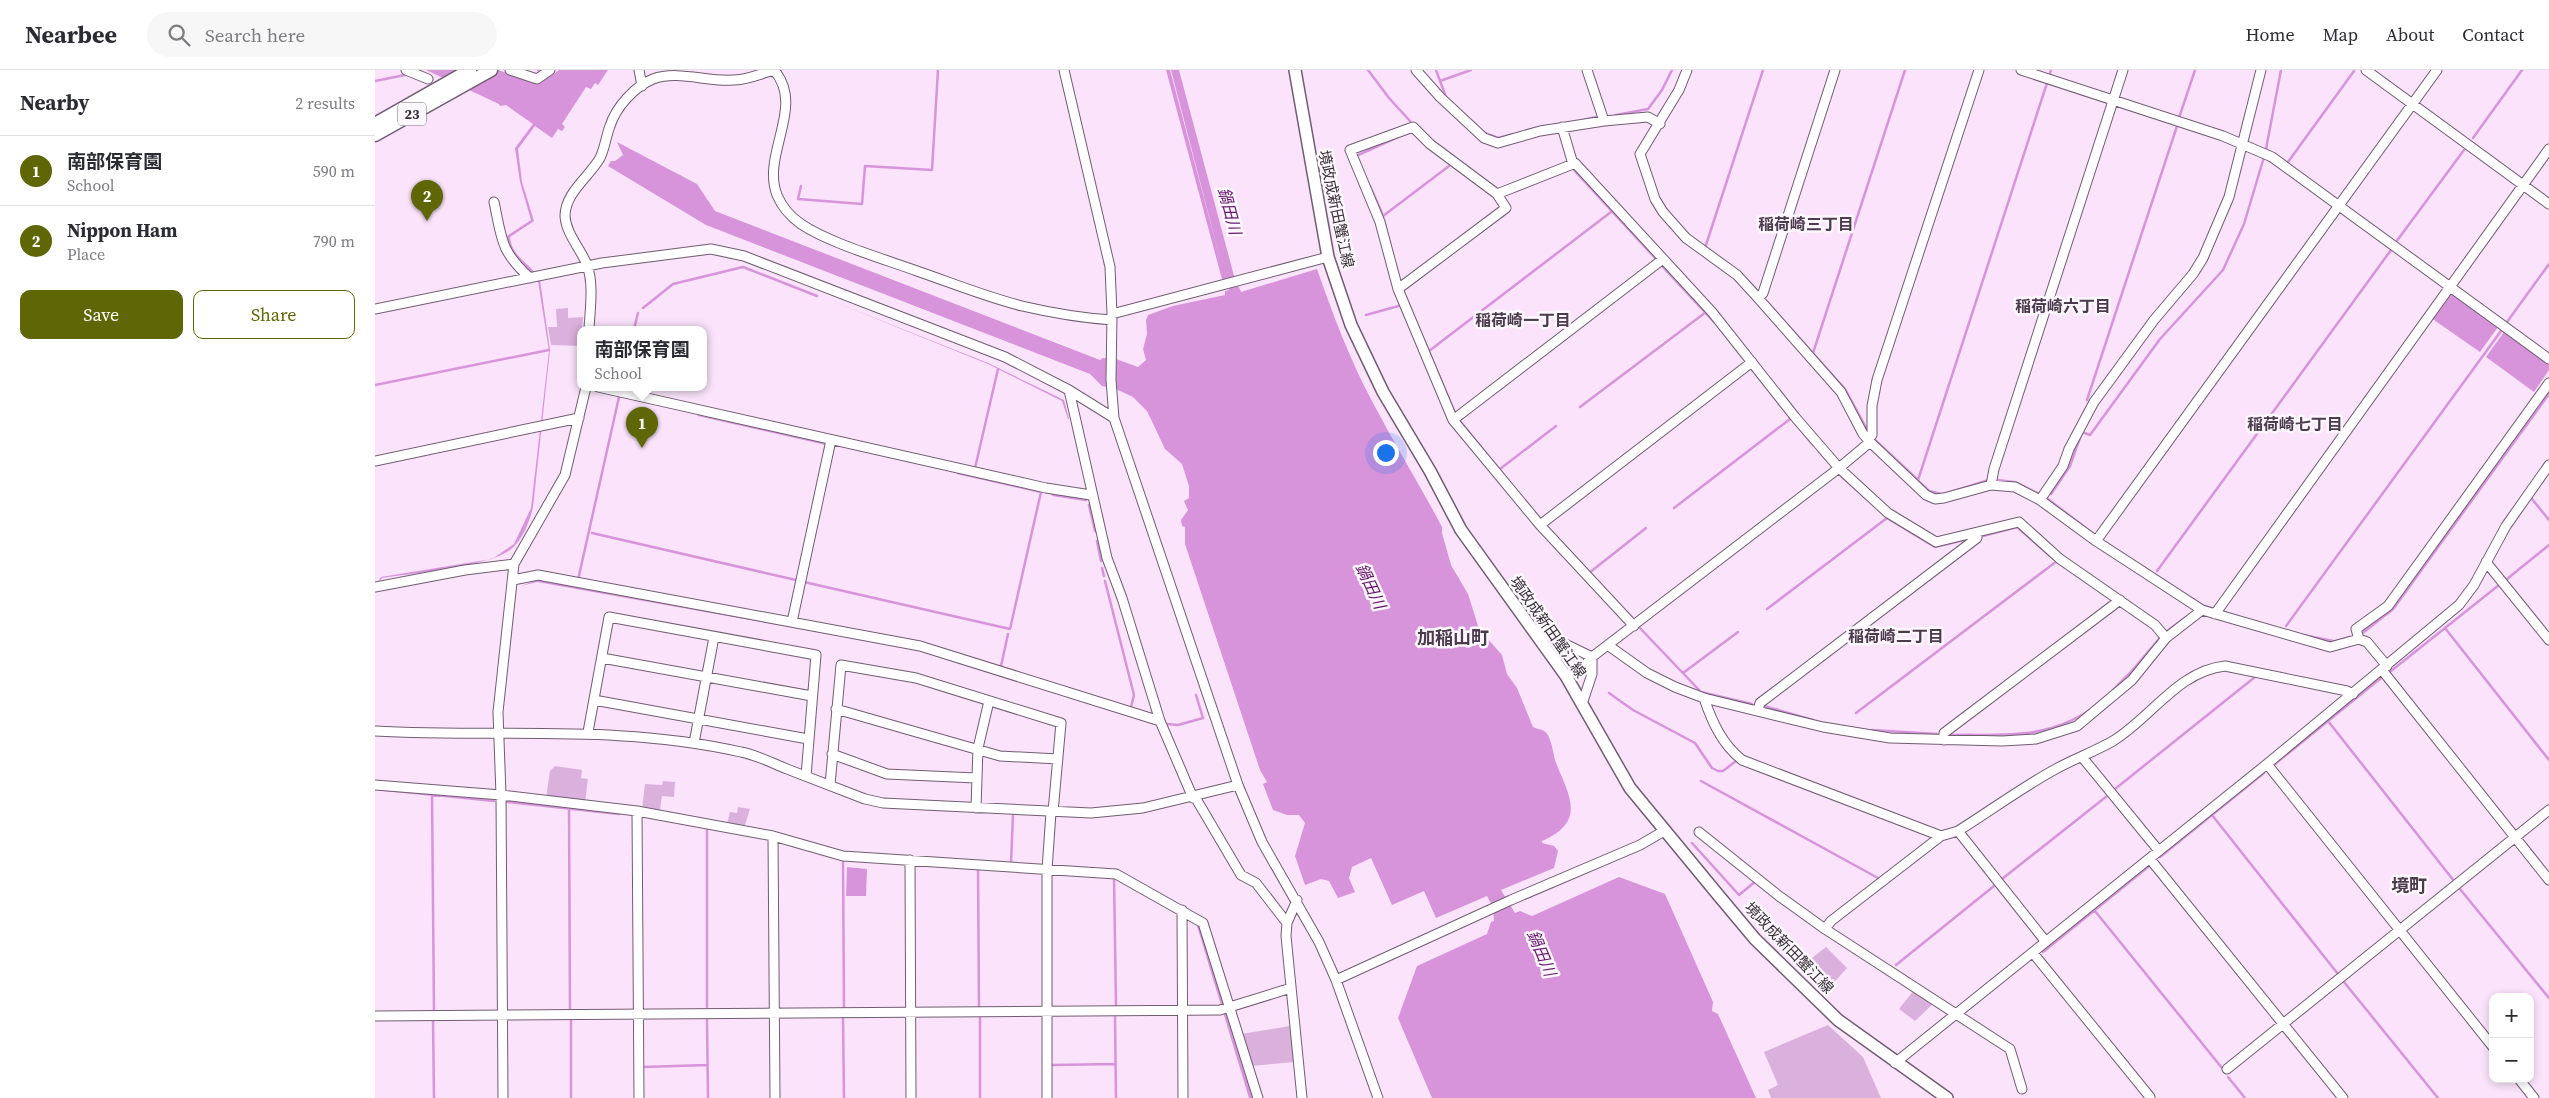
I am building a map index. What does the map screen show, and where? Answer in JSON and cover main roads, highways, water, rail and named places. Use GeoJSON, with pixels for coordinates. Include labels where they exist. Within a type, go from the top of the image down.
{"type":"FeatureCollection","features":[{"type":"Feature","properties":{"kind":"highway","name":"23"},"geometry":{"type":"LineString","coordinates":[[375,135],[447,89],[470,70]]}},
{"type":"Feature","properties":{"kind":"highway","name":"23"},"geometry":{"type":"LineString","coordinates":[[375,124],[491,70]]}},
{"type":"Feature","properties":{"kind":"main road","name":"境政成新田蟹江線"},"geometry":{"type":"LineString","coordinates":[[1295,70],[1328,257],[1351,325],[1383,392],[1430,470],[1461,530],[1566,676],[1630,788],[1755,939],[1838,1020],[1895,1063],[1947,1098]]}},
{"type":"Feature","properties":{"kind":"water"},"geometry":{"type":"Polygon","coordinates":[[[426,70],[498,70],[539,84],[559,70],[608,70],[598,85],[595,83],[591,89],[586,87],[562,124],[565,127],[562,131],[558,129],[552,138],[535,126],[518,149],[522,182],[534,221],[510,237],[511,244],[540,280],[550,350],[532,512],[525,530],[514,546],[510,550],[494,557],[514,544],[531,508],[549,351],[538,281],[517,260],[509,247],[507,236],[531,220],[520,182],[515,148],[533,124],[506,105],[500,106],[426,70]]]}},
{"type":"Feature","properties":{"kind":"water","name":"鍋田川"},"geometry":{"type":"Polygon","coordinates":[[[1166,70],[1170,70],[1222,266],[1171,70],[1179,70],[1237,287],[1239,287],[1241,292],[1317,269],[1342,337],[1365,387],[1442,527],[1451,565],[1468,594],[1479,629],[1502,655],[1507,674],[1517,688],[1533,727],[1544,731],[1549,737],[1571,808],[1565,826],[1556,834],[1542,841],[1542,843],[1554,846],[1558,851],[1554,868],[1501,890],[1515,913],[1520,911],[1532,916],[1619,877],[1665,894],[1713,1002],[1712,1011],[1718,1014],[1756,1098],[1432,1098],[1398,1018],[1417,966],[1487,934],[1491,922],[1494,921],[1493,907],[1487,896],[1436,918],[1424,891],[1392,905],[1371,858],[1352,867],[1349,878],[1355,892],[1338,898],[1329,881],[1321,879],[1305,885],[1295,856],[1305,823],[1299,815],[1287,815],[1273,810],[1263,784],[1267,782],[1260,770],[1185,544],[1185,527],[1182,526],[1181,520],[1188,510],[1184,501],[1189,498],[1189,486],[1182,464],[1165,449],[1147,411],[1133,397],[1116,389],[1102,386],[1090,374],[706,225],[608,166],[611,161],[615,161],[623,155],[617,142],[697,184],[715,211],[1100,360],[1103,358],[1116,359],[1138,367],[1146,360],[1143,349],[1147,334],[1146,320],[1148,315],[1173,306],[1225,295],[1225,291],[1229,290],[1226,279],[1226,282],[1223,283],[1166,70]]]}},
{"type":"Feature","properties":{"kind":"water"},"geometry":{"type":"Polygon","coordinates":[[[2449,292],[2498,327],[2480,352],[2431,318],[2449,292]]]}},
{"type":"Feature","properties":{"kind":"water"},"geometry":{"type":"Polygon","coordinates":[[[832,301],[988,363],[1064,400],[1069,419],[1062,401],[988,364],[832,301]]]}},
{"type":"Feature","properties":{"kind":"water"},"geometry":{"type":"Polygon","coordinates":[[[2504,332],[2549,364],[2549,370],[2534,392],[2486,357],[2504,332]]]}},
{"type":"Feature","properties":{"kind":"water"},"geometry":{"type":"Polygon","coordinates":[[[2549,388],[2549,396],[2394,610],[2362,635],[2333,644],[2280,632],[2200,606],[2111,548],[2042,499],[2015,485],[1999,482],[1936,495],[1929,493],[1916,480],[1917,478],[1930,490],[1943,493],[1991,478],[2016,481],[2046,496],[2101,538],[2203,604],[2283,630],[2335,640],[2359,633],[2391,607],[2549,388]]]}},
{"type":"Feature","properties":{"kind":"water"},"geometry":{"type":"Polygon","coordinates":[[[488,560],[382,578],[375,588],[381,577],[488,560]]]}},
{"type":"Feature","properties":{"kind":"water"},"geometry":{"type":"Polygon","coordinates":[[[537,580],[918,649],[948,658],[918,650],[537,582],[521,586],[537,580]]]}},
{"type":"Feature","properties":{"kind":"water"},"geometry":{"type":"Polygon","coordinates":[[[847,867],[867,869],[866,896],[846,896],[847,867]]]}},
{"type":"Feature","properties":{"kind":"water"},"geometry":{"type":"Polygon","coordinates":[[[1201,925],[1255,1098],[1249,1098],[1197,926],[1201,925]]]}},
{"type":"Feature","properties":{"kind":"waterway"},"geometry":{"type":"LineString","coordinates":[[801,186],[798,199],[862,204],[865,166],[932,170],[938,70]]}},
{"type":"Feature","properties":{"kind":"waterway"},"geometry":{"type":"LineString","coordinates":[[1368,70],[1389,98],[1410,121]]}},
{"type":"Feature","properties":{"kind":"waterway"},"geometry":{"type":"LineString","coordinates":[[1436,70],[1446,97]]}},
{"type":"Feature","properties":{"kind":"waterway"},"geometry":{"type":"LineString","coordinates":[[1440,81],[1471,70]]}},
{"type":"Feature","properties":{"kind":"waterway"},"geometry":{"type":"LineString","coordinates":[[1616,115],[1648,109],[1662,90],[1672,70]]}},
{"type":"Feature","properties":{"kind":"waterway"},"geometry":{"type":"LineString","coordinates":[[1705,248],[1763,70]]}},
{"type":"Feature","properties":{"kind":"waterway"},"geometry":{"type":"LineString","coordinates":[[1813,353],[1905,70]]}},
{"type":"Feature","properties":{"kind":"waterway"},"geometry":{"type":"LineString","coordinates":[[2179,118],[2195,70]]}},
{"type":"Feature","properties":{"kind":"waterway"},"geometry":{"type":"LineString","coordinates":[[2266,149],[2281,70]]}},
{"type":"Feature","properties":{"kind":"waterway"},"geometry":{"type":"LineString","coordinates":[[2473,138],[2522,70]]}},
{"type":"Feature","properties":{"kind":"waterway"},"geometry":{"type":"LineString","coordinates":[[2288,162],[2354,71]]}},
{"type":"Feature","properties":{"kind":"waterway"},"geometry":{"type":"LineString","coordinates":[[375,81],[405,75]]}},
{"type":"Feature","properties":{"kind":"waterway"},"geometry":{"type":"LineString","coordinates":[[1918,480],[2047,83]]}},
{"type":"Feature","properties":{"kind":"waterway"},"geometry":{"type":"LineString","coordinates":[[1579,121],[1596,117]]}},
{"type":"Feature","properties":{"kind":"waterway"},"geometry":{"type":"LineString","coordinates":[[2087,400],[2177,126]]}},
{"type":"Feature","properties":{"kind":"waterway"},"geometry":{"type":"LineString","coordinates":[[1485,133],[1498,138],[1513,134]]}},
{"type":"Feature","properties":{"kind":"waterway"},"geometry":{"type":"LineString","coordinates":[[1356,156],[1398,137]]}},
{"type":"Feature","properties":{"kind":"waterway"},"geometry":{"type":"LineString","coordinates":[[2396,242],[2464,150]]}},
{"type":"Feature","properties":{"kind":"waterway"},"geometry":{"type":"LineString","coordinates":[[2051,494],[2070,466],[2082,432],[2090,435],[2160,339],[2223,270],[2244,224],[2264,157]]}},
{"type":"Feature","properties":{"kind":"waterway"},"geometry":{"type":"LineString","coordinates":[[2267,159],[2282,169]]}},
{"type":"Feature","properties":{"kind":"waterway"},"geometry":{"type":"LineString","coordinates":[[1383,216],[1453,163]]}},
{"type":"Feature","properties":{"kind":"waterway"},"geometry":{"type":"LineString","coordinates":[[1573,169],[1656,259]]}},
{"type":"Feature","properties":{"kind":"waterway"},"geometry":{"type":"LineString","coordinates":[[1370,186],[1382,213],[1390,244]]}},
{"type":"Feature","properties":{"kind":"waterway"},"geometry":{"type":"LineString","coordinates":[[1429,351],[1611,212]]}},
{"type":"Feature","properties":{"kind":"waterway"},"geometry":{"type":"LineString","coordinates":[[2157,571],[2391,250]]}},
{"type":"Feature","properties":{"kind":"waterway"},"geometry":{"type":"LineString","coordinates":[[2507,322],[2549,264]]}},
{"type":"Feature","properties":{"kind":"waterway"},"geometry":{"type":"LineString","coordinates":[[1661,265],[1714,322]]}},
{"type":"Feature","properties":{"kind":"waterway"},"geometry":{"type":"LineString","coordinates":[[643,308],[673,284],[743,267],[817,296]]}},
{"type":"Feature","properties":{"kind":"waterway"},"geometry":{"type":"LineString","coordinates":[[1741,274],[1755,288]]}},
{"type":"Feature","properties":{"kind":"waterway"},"geometry":{"type":"LineString","coordinates":[[1769,304],[1845,389],[1869,433]]}},
{"type":"Feature","properties":{"kind":"waterway"},"geometry":{"type":"LineString","coordinates":[[1366,315],[1402,305]]}},
{"type":"Feature","properties":{"kind":"waterway"},"geometry":{"type":"LineString","coordinates":[[1580,407],[1706,312]]}},
{"type":"Feature","properties":{"kind":"waterway"},"geometry":{"type":"LineString","coordinates":[[635,326],[638,313]]}},
{"type":"Feature","properties":{"kind":"waterway"},"geometry":{"type":"LineString","coordinates":[[2286,626],[2501,331]]}},
{"type":"Feature","properties":{"kind":"waterway"},"geometry":{"type":"LineString","coordinates":[[1424,340],[1456,415]]}},
{"type":"Feature","properties":{"kind":"waterway"},"geometry":{"type":"LineString","coordinates":[[375,385],[549,350]]}},
{"type":"Feature","properties":{"kind":"waterway"},"geometry":{"type":"LineString","coordinates":[[975,468],[998,369]]}},
{"type":"Feature","properties":{"kind":"waterway"},"geometry":{"type":"LineString","coordinates":[[578,580],[619,397]]}},
{"type":"Feature","properties":{"kind":"waterway"},"geometry":{"type":"LineString","coordinates":[[1779,404],[1813,445]]}},
{"type":"Feature","properties":{"kind":"waterway"},"geometry":{"type":"LineString","coordinates":[[699,415],[827,444]]}},
{"type":"Feature","properties":{"kind":"waterway"},"geometry":{"type":"LineString","coordinates":[[1674,508],[1790,419]]}},
{"type":"Feature","properties":{"kind":"waterway"},"geometry":{"type":"LineString","coordinates":[[1460,421],[1503,474]]}},
{"type":"Feature","properties":{"kind":"waterway"},"geometry":{"type":"LineString","coordinates":[[1500,469],[1556,426]]}},
{"type":"Feature","properties":{"kind":"waterway"},"geometry":{"type":"LineString","coordinates":[[1873,438],[1918,480]]}},
{"type":"Feature","properties":{"kind":"waterway"},"geometry":{"type":"LineString","coordinates":[[1819,452],[1832,466]]}},
{"type":"Feature","properties":{"kind":"waterway"},"geometry":{"type":"LineString","coordinates":[[804,582],[1010,629],[1041,492],[958,473]]}},
{"type":"Feature","properties":{"kind":"waterway"},"geometry":{"type":"LineString","coordinates":[[1842,477],[1867,499]]}},
{"type":"Feature","properties":{"kind":"waterway"},"geometry":{"type":"LineString","coordinates":[[1053,495],[1086,500]]}},
{"type":"Feature","properties":{"kind":"waterway"},"geometry":{"type":"LineString","coordinates":[[2532,499],[2549,520]]}},
{"type":"Feature","properties":{"kind":"waterway"},"geometry":{"type":"LineString","coordinates":[[1089,505],[1095,531]]}},
{"type":"Feature","properties":{"kind":"waterway"},"geometry":{"type":"LineString","coordinates":[[1887,518],[1935,547],[1964,540]]}},
{"type":"Feature","properties":{"kind":"waterway"},"geometry":{"type":"LineString","coordinates":[[1767,609],[1887,518]]}},
{"type":"Feature","properties":{"kind":"waterway"},"geometry":{"type":"LineString","coordinates":[[1983,536],[2017,527],[2050,556]]}},
{"type":"Feature","properties":{"kind":"waterway"},"geometry":{"type":"LineString","coordinates":[[1589,573],[1646,528]]}},
{"type":"Feature","properties":{"kind":"waterway"},"geometry":{"type":"LineString","coordinates":[[592,533],[796,580]]}},
{"type":"Feature","properties":{"kind":"waterway"},"geometry":{"type":"LineString","coordinates":[[1097,541],[1101,561]]}},
{"type":"Feature","properties":{"kind":"waterway"},"geometry":{"type":"LineString","coordinates":[[2507,579],[2549,545]]}},
{"type":"Feature","properties":{"kind":"waterway"},"geometry":{"type":"LineString","coordinates":[[1856,713],[2057,561]]}},
{"type":"Feature","properties":{"kind":"waterway"},"geometry":{"type":"LineString","coordinates":[[1102,568],[1104,576]]}},
{"type":"Feature","properties":{"kind":"waterway"},"geometry":{"type":"LineString","coordinates":[[1105,581],[1134,695],[1131,707]]}},
{"type":"Feature","properties":{"kind":"waterway"},"geometry":{"type":"LineString","coordinates":[[2391,671],[2499,585]]}},
{"type":"Feature","properties":{"kind":"waterway"},"geometry":{"type":"LineString","coordinates":[[2167,631],[2186,617]]}},
{"type":"Feature","properties":{"kind":"waterway"},"geometry":{"type":"LineString","coordinates":[[1638,626],[1701,692],[1752,704]]}},
{"type":"Feature","properties":{"kind":"waterway"},"geometry":{"type":"LineString","coordinates":[[2445,628],[2549,760]]}},
{"type":"Feature","properties":{"kind":"waterway"},"geometry":{"type":"LineString","coordinates":[[1683,673],[1738,632]]}},
{"type":"Feature","properties":{"kind":"waterway"},"geometry":{"type":"LineString","coordinates":[[1001,666],[1008,634]]}},
{"type":"Feature","properties":{"kind":"waterway"},"geometry":{"type":"LineString","coordinates":[[2113,690],[2159,639],[2159,636]]}},
{"type":"Feature","properties":{"kind":"waterway"},"geometry":{"type":"LineString","coordinates":[[2115,789],[2255,677]]}},
{"type":"Feature","properties":{"kind":"waterway"},"geometry":{"type":"LineString","coordinates":[[2275,764],[2381,678]]}},
{"type":"Feature","properties":{"kind":"waterway"},"geometry":{"type":"LineString","coordinates":[[1609,693],[1633,710],[1695,743],[1712,768],[1723,771],[1736,761]]}},
{"type":"Feature","properties":{"kind":"waterway"},"geometry":{"type":"LineString","coordinates":[[1166,724],[1178,725],[1203,718],[1196,695]]}},
{"type":"Feature","properties":{"kind":"waterway"},"geometry":{"type":"LineString","coordinates":[[1764,706],[1813,720]]}},
{"type":"Feature","properties":{"kind":"waterway"},"geometry":{"type":"LineString","coordinates":[[1952,735],[2007,735],[2040,731],[2073,720],[2090,710]]}},
{"type":"Feature","properties":{"kind":"waterway"},"geometry":{"type":"LineString","coordinates":[[2328,721],[2454,881]]}},
{"type":"Feature","properties":{"kind":"waterway"},"geometry":{"type":"LineString","coordinates":[[1872,730],[1937,734]]}},
{"type":"Feature","properties":{"kind":"waterway"},"geometry":{"type":"LineString","coordinates":[[2160,857],[2264,773]]}},
{"type":"Feature","properties":{"kind":"waterway"},"geometry":{"type":"LineString","coordinates":[[1701,781],[1878,878]]}},
{"type":"Feature","properties":{"kind":"waterway"},"geometry":{"type":"LineString","coordinates":[[376,789],[494,801]]}},
{"type":"Feature","properties":{"kind":"waterway"},"geometry":{"type":"LineString","coordinates":[[432,795],[434,1012]]}},
{"type":"Feature","properties":{"kind":"waterway"},"geometry":{"type":"LineString","coordinates":[[2002,879],[2107,796]]}},
{"type":"Feature","properties":{"kind":"waterway"},"geometry":{"type":"LineString","coordinates":[[507,802],[619,814]]}},
{"type":"Feature","properties":{"kind":"waterway"},"geometry":{"type":"LineString","coordinates":[[569,808],[570,1012]]}},
{"type":"Feature","properties":{"kind":"waterway"},"geometry":{"type":"LineString","coordinates":[[1011,863],[1013,815]]}},
{"type":"Feature","properties":{"kind":"waterway"},"geometry":{"type":"LineString","coordinates":[[2212,815],[2338,974]]}},
{"type":"Feature","properties":{"kind":"waterway"},"geometry":{"type":"LineString","coordinates":[[707,828],[707,1007]]}},
{"type":"Feature","properties":{"kind":"waterway"},"geometry":{"type":"LineString","coordinates":[[1692,843],[1739,895],[1756,881]]}},
{"type":"Feature","properties":{"kind":"waterway"},"geometry":{"type":"LineString","coordinates":[[843,859],[844,1008]]}},
{"type":"Feature","properties":{"kind":"waterway"},"geometry":{"type":"LineString","coordinates":[[2043,952],[2148,867]]}},
{"type":"Feature","properties":{"kind":"waterway"},"geometry":{"type":"LineString","coordinates":[[978,868],[979,1008]]}},
{"type":"Feature","properties":{"kind":"waterway"},"geometry":{"type":"LineString","coordinates":[[1114,877],[1116,1006]]}},
{"type":"Feature","properties":{"kind":"waterway"},"geometry":{"type":"LineString","coordinates":[[1896,965],[1994,886]]}},
{"type":"Feature","properties":{"kind":"waterway"},"geometry":{"type":"LineString","coordinates":[[2460,889],[2549,998]]}},
{"type":"Feature","properties":{"kind":"waterway"},"geometry":{"type":"LineString","coordinates":[[2095,911],[2222,1068]]}},
{"type":"Feature","properties":{"kind":"waterway"},"geometry":{"type":"LineString","coordinates":[[2344,982],[2438,1098]]}},
{"type":"Feature","properties":{"kind":"waterway"},"geometry":{"type":"LineString","coordinates":[[1115,1016],[1116,1098]]}},
{"type":"Feature","properties":{"kind":"waterway"},"geometry":{"type":"LineString","coordinates":[[843,1017],[844,1098]]}},
{"type":"Feature","properties":{"kind":"waterway"},"geometry":{"type":"LineString","coordinates":[[980,1017],[980,1098]]}},
{"type":"Feature","properties":{"kind":"waterway"},"geometry":{"type":"LineString","coordinates":[[433,1018],[434,1098]]}},
{"type":"Feature","properties":{"kind":"waterway"},"geometry":{"type":"LineString","coordinates":[[571,1018],[571,1098]]}},
{"type":"Feature","properties":{"kind":"waterway"},"geometry":{"type":"LineString","coordinates":[[707,1019],[708,1098]]}},
{"type":"Feature","properties":{"kind":"waterway"},"geometry":{"type":"LineString","coordinates":[[1052,1065],[1115,1064]]}},
{"type":"Feature","properties":{"kind":"waterway"},"geometry":{"type":"LineString","coordinates":[[643,1067],[707,1065]]}},
{"type":"Feature","properties":{"kind":"waterway"},"geometry":{"type":"LineString","coordinates":[[2228,1077],[2245,1098]]}},
{"type":"Feature","properties":{"kind":"place","name":"Nippon Ham"},"geometry":{"type":"Point","coordinates":[427,221]}},
{"type":"Feature","properties":{"kind":"place","name":"南部保育園"},"geometry":{"type":"Point","coordinates":[642,448]}},
{"type":"Feature","properties":{"kind":"district","name":"稲荷崎三丁目"},"geometry":{"type":"Point","coordinates":[1806,224]}},
{"type":"Feature","properties":{"kind":"district","name":"稲荷崎六丁目"},"geometry":{"type":"Point","coordinates":[2063,306]}},
{"type":"Feature","properties":{"kind":"district","name":"稲荷崎一丁目"},"geometry":{"type":"Point","coordinates":[1523,320]}},
{"type":"Feature","properties":{"kind":"district","name":"稲荷崎七丁目"},"geometry":{"type":"Point","coordinates":[2295,424]}},
{"type":"Feature","properties":{"kind":"district","name":"稲荷崎二丁目"},"geometry":{"type":"Point","coordinates":[1896,636]}},
{"type":"Feature","properties":{"kind":"district","name":"加稲山町"},"geometry":{"type":"Point","coordinates":[1453,638]}},
{"type":"Feature","properties":{"kind":"district","name":"境町"},"geometry":{"type":"Point","coordinates":[2409,886]}}]}
